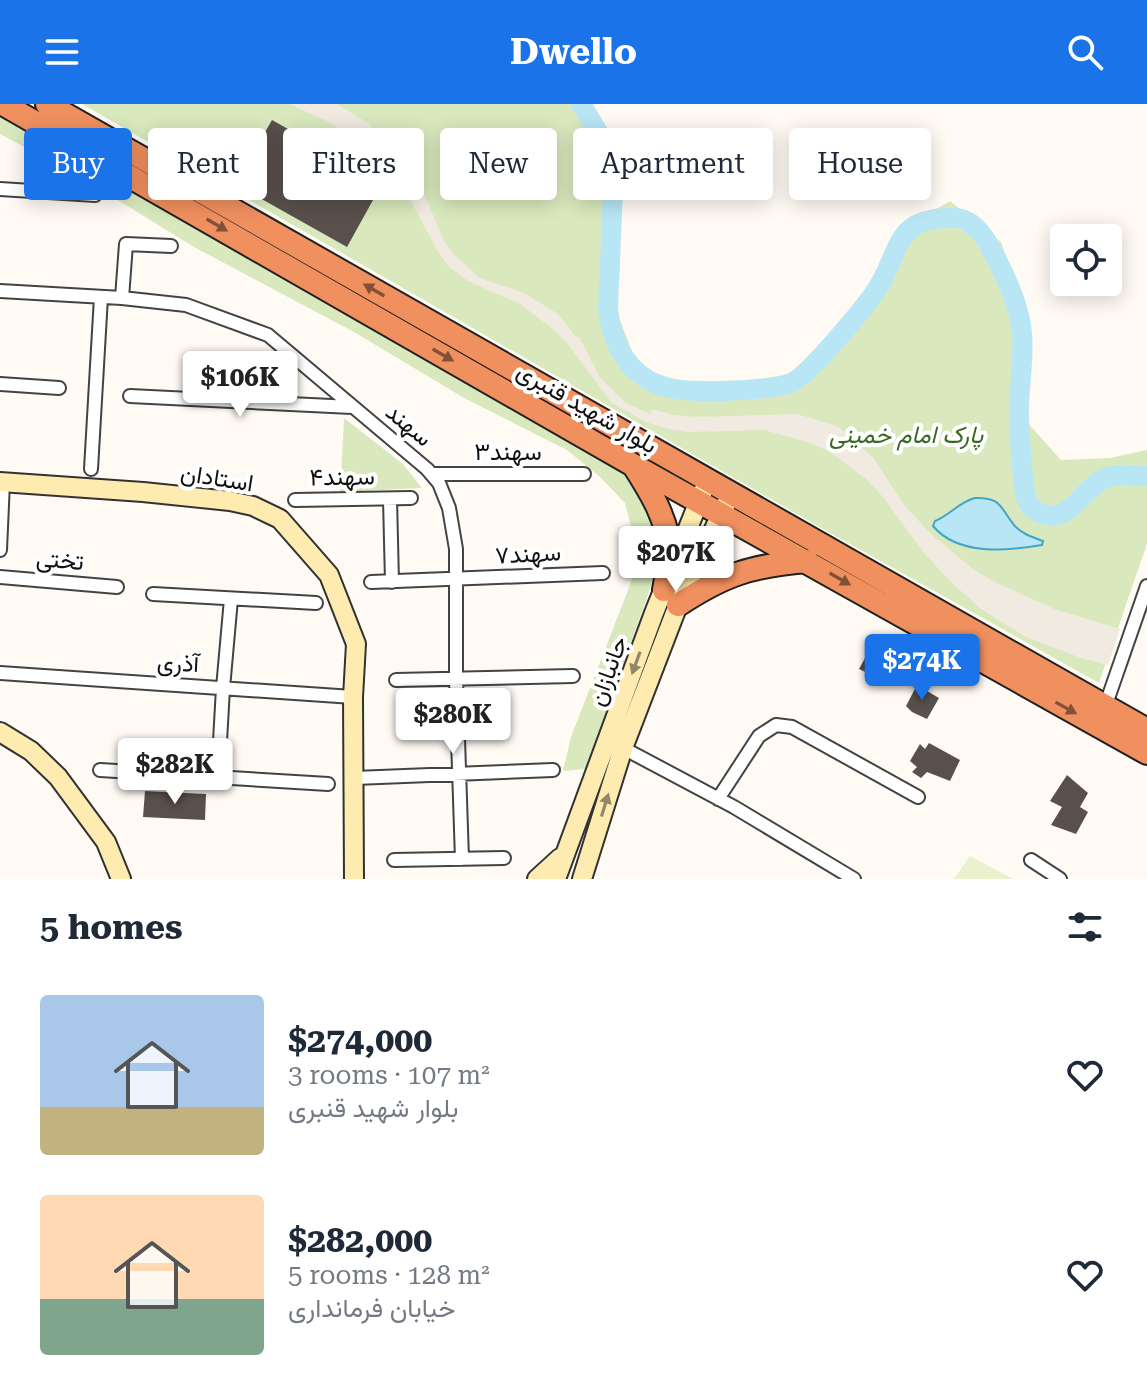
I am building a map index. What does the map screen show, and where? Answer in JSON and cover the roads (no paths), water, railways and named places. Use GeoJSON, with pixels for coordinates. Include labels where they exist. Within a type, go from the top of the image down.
{"type":"FeatureCollection","features":[{"type":"Feature","properties":{"kind":"highway","name":"بلوار شهید قنبری"},"geometry":{"type":"LineString","coordinates":[[3,104],[290,254],[726,504],[1147,730]]}},
{"type":"Feature","properties":{"kind":"highway","name":"بلوار شهید قنبری"},"geometry":{"type":"LineString","coordinates":[[47,104],[633,465],[703,491]]}},
{"type":"Feature","properties":{"kind":"highway"},"geometry":{"type":"LineString","coordinates":[[633,465],[655,500],[664,526],[669,550],[671,606],[737,572],[768,564],[807,561]]}},
{"type":"Feature","properties":{"kind":"highway","name":"بلوار شهید قنبری"},"geometry":{"type":"LineString","coordinates":[[726,504],[807,561],[1147,753]]}},
{"type":"Feature","properties":{"kind":"main road","name":"استادان"},"geometry":{"type":"LineString","coordinates":[[2,482],[230,501],[253,506],[280,519],[329,575],[356,644],[353,697],[354,879]]}},
{"type":"Feature","properties":{"kind":"main road","name":"جانبازان"},"geometry":{"type":"LineString","coordinates":[[582,879],[671,606],[703,491]]}},
{"type":"Feature","properties":{"kind":"main road"},"geometry":{"type":"LineString","coordinates":[[671,606],[726,504]]}},
{"type":"Feature","properties":{"kind":"main road","name":"جانبازان"},"geometry":{"type":"LineString","coordinates":[[556,879],[654,613],[671,606]]}},
{"type":"Feature","properties":{"kind":"main road"},"geometry":{"type":"LineString","coordinates":[[0,732],[31,751],[58,777],[106,842],[121,879]]}},
{"type":"Feature","properties":{"kind":"main road"},"geometry":{"type":"LineString","coordinates":[[537,879],[570,847]]}},
{"type":"Feature","properties":{"kind":"street"},"geometry":{"type":"LineString","coordinates":[[0,189],[24,191]]}},
{"type":"Feature","properties":{"kind":"street"},"geometry":{"type":"LineString","coordinates":[[122,298],[126,244],[171,246]]}},
{"type":"Feature","properties":{"kind":"street","name":"سهند"},"geometry":{"type":"LineString","coordinates":[[0,291],[186,305],[268,335],[439,483],[453,520],[462,859]]}},
{"type":"Feature","properties":{"kind":"street"},"geometry":{"type":"LineString","coordinates":[[91,469],[101,297]]}},
{"type":"Feature","properties":{"kind":"street"},"geometry":{"type":"LineString","coordinates":[[0,384],[59,388]]}},
{"type":"Feature","properties":{"kind":"street"},"geometry":{"type":"LineString","coordinates":[[130,396],[352,407]]}},
{"type":"Feature","properties":{"kind":"street","name":"سهند۳"},"geometry":{"type":"LineString","coordinates":[[431,474],[584,474]]}},
{"type":"Feature","properties":{"kind":"street"},"geometry":{"type":"LineString","coordinates":[[0,550],[2,482]]}},
{"type":"Feature","properties":{"kind":"street","name":"سهند۴"},"geometry":{"type":"LineString","coordinates":[[295,500],[411,498]]}},
{"type":"Feature","properties":{"kind":"street"},"geometry":{"type":"LineString","coordinates":[[390,499],[392,582]]}},
{"type":"Feature","properties":{"kind":"street","name":"سهند۷"},"geometry":{"type":"LineString","coordinates":[[371,582],[603,573]]}},
{"type":"Feature","properties":{"kind":"street","name":"تختی"},"geometry":{"type":"LineString","coordinates":[[0,577],[117,587]]}},
{"type":"Feature","properties":{"kind":"street"},"geometry":{"type":"LineString","coordinates":[[1105,707],[1147,586]]}},
{"type":"Feature","properties":{"kind":"street"},"geometry":{"type":"LineString","coordinates":[[153,594],[316,603]]}},
{"type":"Feature","properties":{"kind":"street"},"geometry":{"type":"LineString","coordinates":[[218,777],[231,599]]}},
{"type":"Feature","properties":{"kind":"street","name":"آذری"},"geometry":{"type":"LineString","coordinates":[[0,673],[353,697]]}},
{"type":"Feature","properties":{"kind":"street"},"geometry":{"type":"LineString","coordinates":[[396,680],[573,676]]}},
{"type":"Feature","properties":{"kind":"street"},"geometry":{"type":"LineString","coordinates":[[718,799],[759,736],[776,725],[792,727],[918,797]]}},
{"type":"Feature","properties":{"kind":"street"},"geometry":{"type":"LineString","coordinates":[[623,748],[718,799],[854,879]]}},
{"type":"Feature","properties":{"kind":"street"},"geometry":{"type":"LineString","coordinates":[[100,770],[328,784]]}},
{"type":"Feature","properties":{"kind":"street"},"geometry":{"type":"LineString","coordinates":[[355,778],[553,770]]}},
{"type":"Feature","properties":{"kind":"street"},"geometry":{"type":"LineString","coordinates":[[394,860],[504,858]]}},
{"type":"Feature","properties":{"kind":"street"},"geometry":{"type":"LineString","coordinates":[[1031,860],[1060,879]]}},
{"type":"Feature","properties":{"kind":"water"},"geometry":{"type":"Polygon","coordinates":[[[975,498],[996,502],[1017,528],[1043,541],[1042,545],[999,550],[969,547],[943,536],[933,526],[935,521],[975,498]]]}},
{"type":"Feature","properties":{"kind":"waterway"},"geometry":{"type":"LineString","coordinates":[[581,104],[606,145],[614,166],[608,309],[612,330],[625,358],[648,380],[666,387],[696,391],[759,389],[791,383],[823,355],[871,298],[909,230],[934,219],[960,219],[976,228],[987,242],[1009,285],[1019,316],[1023,345],[1019,432],[1024,488],[1030,506],[1042,514],[1055,516],[1070,508],[1105,478],[1147,476]]}},
{"type":"Feature","properties":{"kind":"park label","name":"پارک امام خمینی"},"geometry":{"type":"Point","coordinates":[906,435]}}]}
